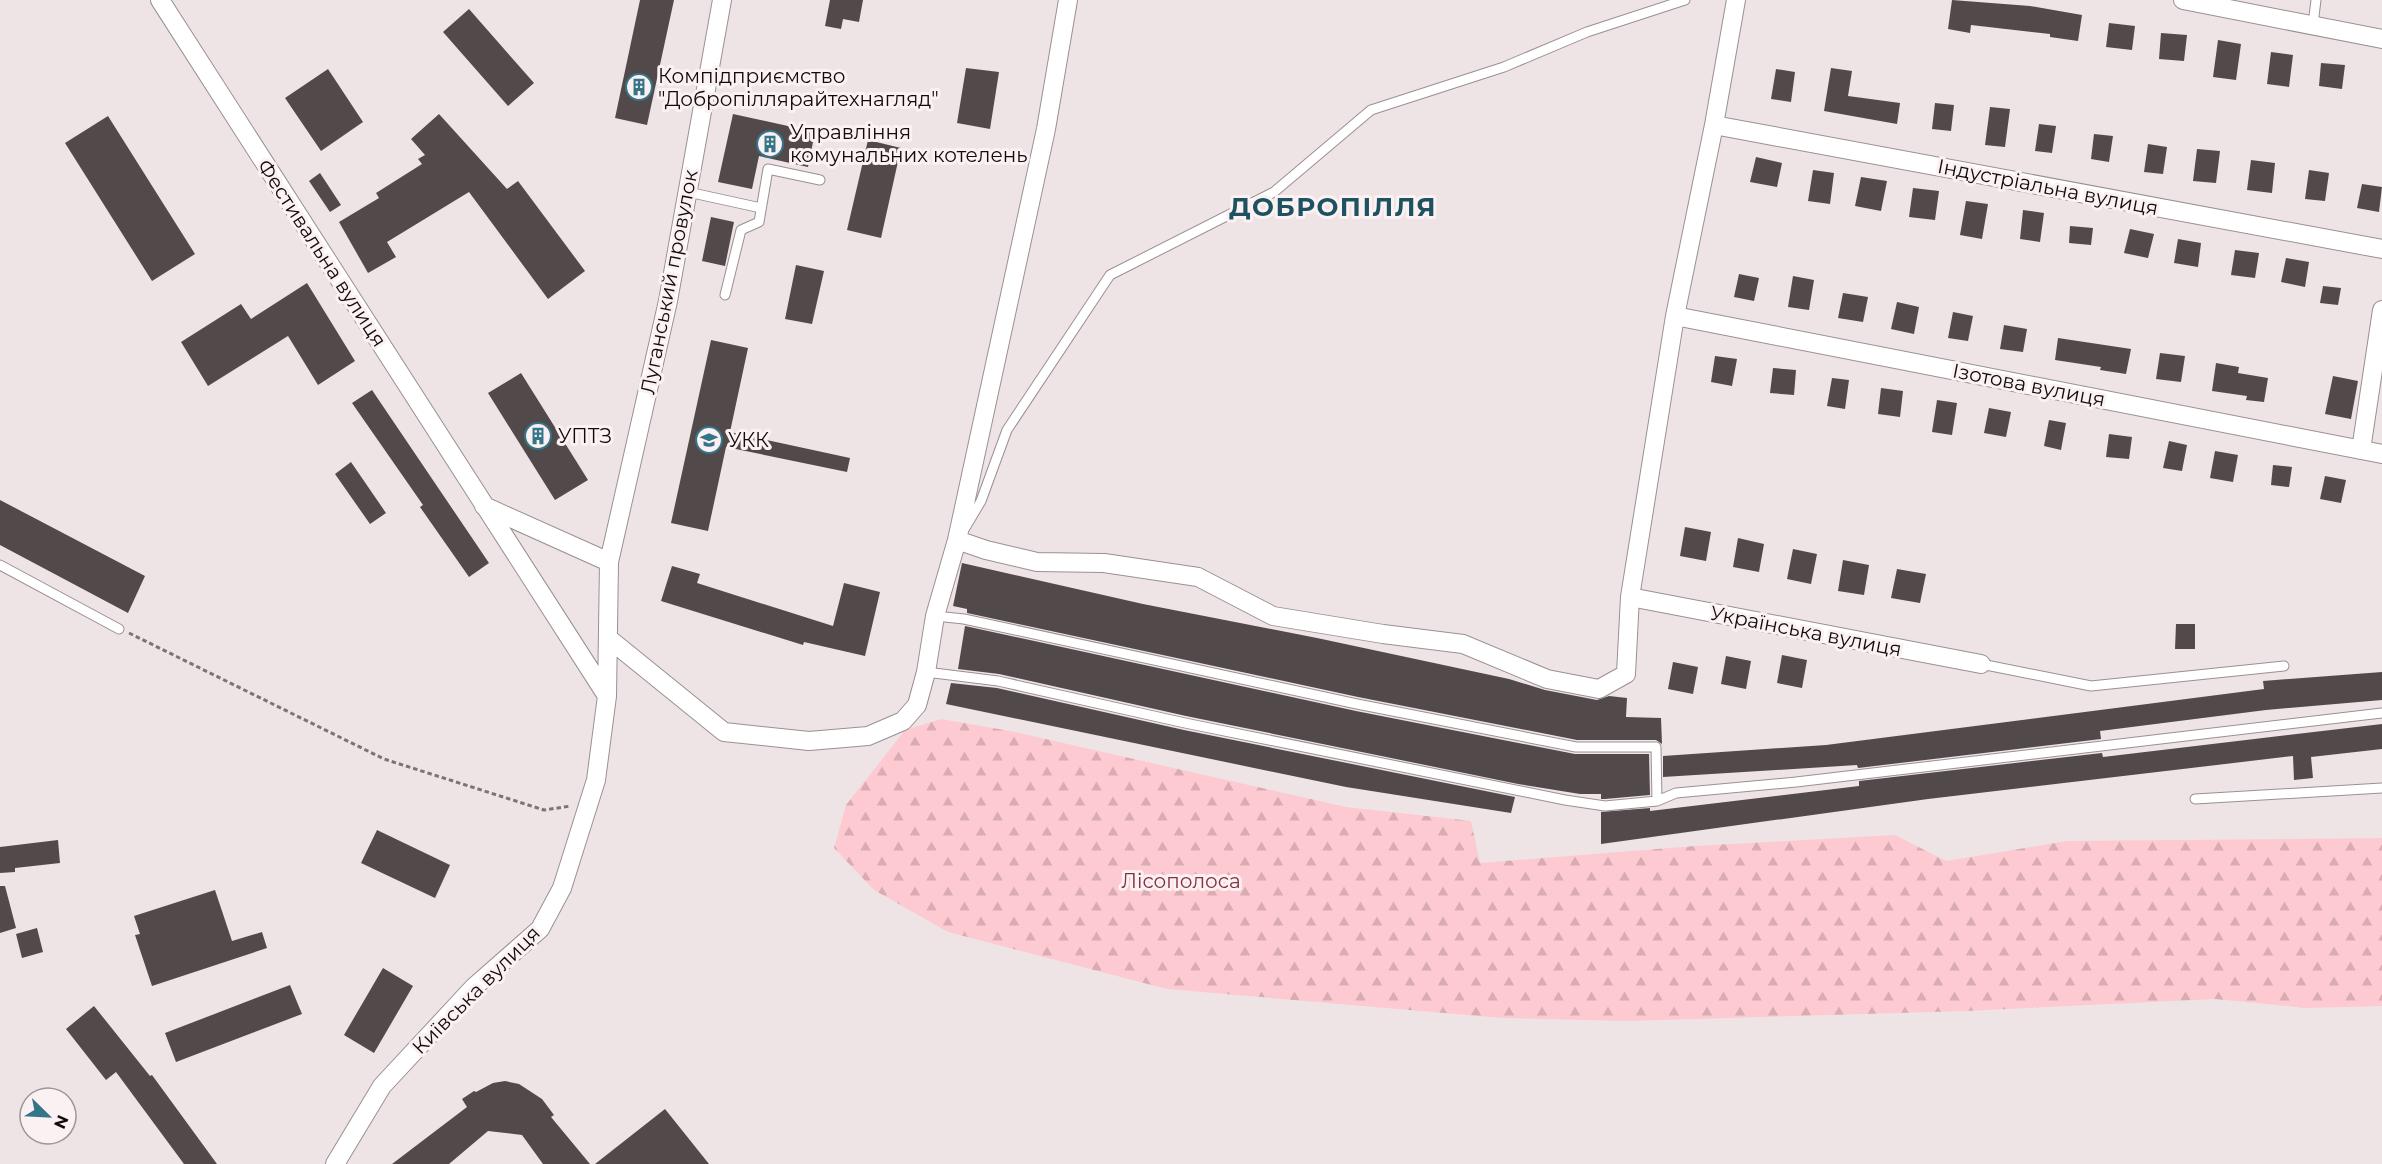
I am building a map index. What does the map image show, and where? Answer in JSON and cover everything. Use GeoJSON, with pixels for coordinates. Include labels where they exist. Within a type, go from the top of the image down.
{"type":"FeatureCollection","features":[{"type":"Feature","properties":{"kind":"street","name":"Фестивальна вулиця"},"geometry":{"type":"LineString","coordinates":[[160,0],[607,696]]}},
{"type":"Feature","properties":{"kind":"street","name":"Луганський провулок"},"geometry":{"type":"LineString","coordinates":[[609,562],[668,301],[722,0]]}},
{"type":"Feature","properties":{"kind":"street"},"geometry":{"type":"LineString","coordinates":[[608,638],[724,732],[810,741],[868,736],[903,721],[917,705],[926,672],[935,616],[957,540],[1046,129],[1068,0]]}},
{"type":"Feature","properties":{"kind":"street"},"geometry":{"type":"LineString","coordinates":[[957,540],[986,550],[1037,562],[1104,563],[1198,578],[1273,616],[1463,644],[1547,679],[1599,689],[1626,675],[1630,597],[1675,316],[1714,124],[1736,0]]}},
{"type":"Feature","properties":{"kind":"street"},"geometry":{"type":"LineString","coordinates":[[2183,0],[2382,39]]}},
{"type":"Feature","properties":{"kind":"street","name":"Індустріальна вулиця"},"geometry":{"type":"LineString","coordinates":[[1714,124],[2382,249]]}},
{"type":"Feature","properties":{"kind":"street"},"geometry":{"type":"LineString","coordinates":[[2361,450],[2382,310]]}},
{"type":"Feature","properties":{"kind":"street","name":"Ізотова вулиця"},"geometry":{"type":"LineString","coordinates":[[1675,316],[2382,454]]}},
{"type":"Feature","properties":{"kind":"street"},"geometry":{"type":"LineString","coordinates":[[484,506],[609,562],[607,696]]}},
{"type":"Feature","properties":{"kind":"street","name":"Українська вулиця"},"geometry":{"type":"LineString","coordinates":[[1630,597],[1981,664]]}},
{"type":"Feature","properties":{"kind":"street","name":"Київська вулиця"},"geometry":{"type":"LineString","coordinates":[[335,1164],[382,1086],[474,987],[540,929],[562,888],[596,780],[607,696]]}},
{"type":"Feature","properties":{"kind":"lane"},"geometry":{"type":"LineString","coordinates":[[957,540],[981,501],[1007,430],[1110,275],[1274,192],[1371,110],[1504,67],[1587,32],[1685,0]]}},
{"type":"Feature","properties":{"kind":"lane"},"geometry":{"type":"LineString","coordinates":[[2313,24],[2316,0]]}},
{"type":"Feature","properties":{"kind":"lane"},"geometry":{"type":"LineString","coordinates":[[725,295],[741,230],[759,222],[768,169],[820,180]]}},
{"type":"Feature","properties":{"kind":"lane"},"geometry":{"type":"LineString","coordinates":[[688,192],[761,208]]}},
{"type":"Feature","properties":{"kind":"lane"},"geometry":{"type":"LineString","coordinates":[[0,566],[119,629]]}},
{"type":"Feature","properties":{"kind":"lane"},"geometry":{"type":"LineString","coordinates":[[935,616],[964,619],[1346,701],[1576,747],[1656,747],[1657,801]]}},
{"type":"Feature","properties":{"kind":"lane"},"geometry":{"type":"LineString","coordinates":[[1981,664],[2091,686],[2284,666]]}},
{"type":"Feature","properties":{"kind":"lane"},"geometry":{"type":"LineString","coordinates":[[926,672],[998,681],[1185,723],[1565,800],[1605,806],[1657,801],[1676,794],[2382,713]]}},
{"type":"Feature","properties":{"kind":"lane"},"geometry":{"type":"LineString","coordinates":[[2195,799],[2382,788]]}},
{"type":"Feature","properties":{"kind":"path"},"geometry":{"type":"LineString","coordinates":[[119,629],[384,759],[544,810],[589,803]]}},
{"type":"Feature","properties":{"kind":"green space","name":"Лісополоса"},"geometry":{"type":"Polygon","coordinates":[[[941,719],[1010,731],[1346,807],[1471,821],[1480,863],[1695,846],[1895,835],[1946,861],[2067,841],[2382,838],[2382,1006],[2306,1008],[2215,999],[1967,1011],[1627,1021],[1502,1018],[1167,989],[948,932],[874,890],[834,848],[846,805],[905,730],[941,719]]]}},
{"type":"Feature","properties":{"kind":"building"},"geometry":{"type":"Polygon","coordinates":[[[640,0],[674,0],[647,125],[615,118],[640,0]]]}},
{"type":"Feature","properties":{"kind":"building"},"geometry":{"type":"Polygon","coordinates":[[[830,0],[863,0],[859,22],[843,19],[841,29],[825,26],[830,0]]]}},
{"type":"Feature","properties":{"kind":"building"},"geometry":{"type":"Polygon","coordinates":[[[1952,0],[2030,6],[2082,15],[2078,41],[2050,37],[2050,34],[1971,25],[1970,33],[1948,29],[1952,0]]]}},
{"type":"Feature","properties":{"kind":"building"},"geometry":{"type":"Polygon","coordinates":[[[469,9],[534,83],[508,106],[443,32],[469,9]]]}},
{"type":"Feature","properties":{"kind":"building"},"geometry":{"type":"Polygon","coordinates":[[[2109,23],[2135,26],[2132,50],[2106,47],[2109,23]]]}},
{"type":"Feature","properties":{"kind":"building"},"geometry":{"type":"Polygon","coordinates":[[[2161,33],[2187,35],[2184,61],[2159,59],[2161,33]]]}},
{"type":"Feature","properties":{"kind":"building"},"geometry":{"type":"Polygon","coordinates":[[[2218,40],[2241,44],[2236,80],[2213,77],[2218,40]]]}},
{"type":"Feature","properties":{"kind":"building"},"geometry":{"type":"Polygon","coordinates":[[[2271,52],[2293,55],[2289,87],[2267,84],[2271,52]]]}},
{"type":"Feature","properties":{"kind":"building"},"geometry":{"type":"Polygon","coordinates":[[[2321,63],[2345,65],[2342,89],[2319,86],[2321,63]]]}},
{"type":"Feature","properties":{"kind":"building"},"geometry":{"type":"Polygon","coordinates":[[[966,68],[999,72],[990,129],[957,123],[966,68]]]}},
{"type":"Feature","properties":{"kind":"building"},"geometry":{"type":"Polygon","coordinates":[[[1831,68],[1852,71],[1848,96],[1900,103],[1897,124],[1824,111],[1831,68]]]}},
{"type":"Feature","properties":{"kind":"building"},"geometry":{"type":"Polygon","coordinates":[[[328,69],[363,122],[321,151],[285,98],[328,69]]]}},
{"type":"Feature","properties":{"kind":"building"},"geometry":{"type":"Polygon","coordinates":[[[1776,69],[1795,72],[1791,102],[1771,99],[1776,69]]]}},
{"type":"Feature","properties":{"kind":"building"},"geometry":{"type":"Polygon","coordinates":[[[1935,103],[1954,105],[1951,131],[1932,129],[1935,103]]]}},
{"type":"Feature","properties":{"kind":"building"},"geometry":{"type":"Polygon","coordinates":[[[1990,107],[2010,109],[2005,147],[1985,145],[1990,107]]]}},
{"type":"Feature","properties":{"kind":"building"},"geometry":{"type":"Polygon","coordinates":[[[439,114],[507,189],[518,181],[585,271],[548,299],[469,192],[387,242],[396,257],[368,273],[339,222],[379,198],[376,193],[422,164],[418,159],[425,155],[411,139],[439,114]]]}},
{"type":"Feature","properties":{"kind":"building","name":"Управління комунальних котелень"},"geometry":{"type":"Polygon","coordinates":[[[733,114],[815,132],[808,167],[759,156],[752,189],[718,182],[733,114]]]}},
{"type":"Feature","properties":{"kind":"building"},"geometry":{"type":"Polygon","coordinates":[[[108,116],[195,254],[152,281],[65,143],[108,116]]]}},
{"type":"Feature","properties":{"kind":"building"},"geometry":{"type":"Polygon","coordinates":[[[2039,124],[2056,126],[2052,153],[2035,151],[2039,124]]]}},
{"type":"Feature","properties":{"kind":"building"},"geometry":{"type":"Polygon","coordinates":[[[2094,134],[2113,136],[2109,162],[2091,159],[2094,134]]]}},
{"type":"Feature","properties":{"kind":"building"},"geometry":{"type":"Polygon","coordinates":[[[868,140],[901,148],[881,238],[847,230],[868,140]]]}},
{"type":"Feature","properties":{"kind":"building"},"geometry":{"type":"Polygon","coordinates":[[[2148,144],[2167,147],[2163,174],[2144,172],[2148,144]]]}},
{"type":"Feature","properties":{"kind":"building"},"geometry":{"type":"Polygon","coordinates":[[[2197,149],[2220,151],[2216,183],[2193,181],[2197,149]]]}},
{"type":"Feature","properties":{"kind":"building"},"geometry":{"type":"Polygon","coordinates":[[[1756,157],[1782,163],[1777,187],[1750,182],[1756,157]]]}},
{"type":"Feature","properties":{"kind":"building"},"geometry":{"type":"Polygon","coordinates":[[[2251,160],[2275,163],[2272,193],[2247,190],[2251,160]]]}},
{"type":"Feature","properties":{"kind":"building"},"geometry":{"type":"Polygon","coordinates":[[[1813,170],[1834,173],[1830,204],[1808,201],[1813,170]]]}},
{"type":"Feature","properties":{"kind":"building"},"geometry":{"type":"Polygon","coordinates":[[[2309,170],[2329,173],[2325,201],[2305,199],[2309,170]]]}},
{"type":"Feature","properties":{"kind":"building"},"geometry":{"type":"Polygon","coordinates":[[[320,173],[341,205],[330,212],[309,181],[320,173]]]}},
{"type":"Feature","properties":{"kind":"building"},"geometry":{"type":"Polygon","coordinates":[[[1861,177],[1887,181],[1881,211],[1855,206],[1861,177]]]}},
{"type":"Feature","properties":{"kind":"building"},"geometry":{"type":"Polygon","coordinates":[[[2362,184],[2382,187],[2379,212],[2357,208],[2362,184]]]}},
{"type":"Feature","properties":{"kind":"building"},"geometry":{"type":"Polygon","coordinates":[[[1913,188],[1939,191],[1935,220],[1909,217],[1913,188]]]}},
{"type":"Feature","properties":{"kind":"building"},"geometry":{"type":"Polygon","coordinates":[[[1966,201],[1988,204],[1982,239],[1960,235],[1966,201]]]}},
{"type":"Feature","properties":{"kind":"building"},"geometry":{"type":"Polygon","coordinates":[[[2023,210],[2044,213],[2040,242],[2020,239],[2023,210]]]}},
{"type":"Feature","properties":{"kind":"building"},"geometry":{"type":"Polygon","coordinates":[[[711,217],[734,222],[725,266],[702,261],[711,217]]]}},
{"type":"Feature","properties":{"kind":"building"},"geometry":{"type":"Polygon","coordinates":[[[2070,226],[2093,228],[2091,245],[2069,243],[2070,226]]]}},
{"type":"Feature","properties":{"kind":"building"},"geometry":{"type":"Polygon","coordinates":[[[2130,229],[2154,234],[2148,258],[2124,253],[2130,229]]]}},
{"type":"Feature","properties":{"kind":"building"},"geometry":{"type":"Polygon","coordinates":[[[2178,239],[2201,243],[2198,267],[2174,263],[2178,239]]]}},
{"type":"Feature","properties":{"kind":"building"},"geometry":{"type":"Polygon","coordinates":[[[2235,250],[2259,253],[2255,278],[2231,275],[2235,250]]]}},
{"type":"Feature","properties":{"kind":"building"},"geometry":{"type":"Polygon","coordinates":[[[2286,258],[2309,262],[2305,287],[2281,282],[2286,258]]]}},
{"type":"Feature","properties":{"kind":"building"},"geometry":{"type":"Polygon","coordinates":[[[796,265],[824,271],[812,324],[785,319],[796,265]]]}},
{"type":"Feature","properties":{"kind":"building"},"geometry":{"type":"Polygon","coordinates":[[[1739,274],[1759,278],[1754,301],[1734,297],[1739,274]]]}},
{"type":"Feature","properties":{"kind":"building"},"geometry":{"type":"Polygon","coordinates":[[[1793,276],[1814,280],[1809,310],[1788,307],[1793,276]]]}},
{"type":"Feature","properties":{"kind":"building"},"geometry":{"type":"Polygon","coordinates":[[[307,283],[355,361],[318,385],[288,336],[208,386],[181,342],[241,304],[251,319],[307,283]]]}},
{"type":"Feature","properties":{"kind":"building"},"geometry":{"type":"Polygon","coordinates":[[[2323,286],[2341,288],[2338,305],[2320,303],[2323,286]]]}},
{"type":"Feature","properties":{"kind":"building"},"geometry":{"type":"Polygon","coordinates":[[[1843,293],[1868,297],[1863,322],[1838,318],[1843,293]]]}},
{"type":"Feature","properties":{"kind":"building"},"geometry":{"type":"Polygon","coordinates":[[[1897,302],[1919,307],[1914,334],[1891,329],[1897,302]]]}},
{"type":"Feature","properties":{"kind":"building"},"geometry":{"type":"Polygon","coordinates":[[[1953,312],[1973,316],[1968,341],[1948,338],[1953,312]]]}},
{"type":"Feature","properties":{"kind":"building"},"geometry":{"type":"Polygon","coordinates":[[[2004,325],[2027,329],[2023,352],[2000,349],[2004,325]]]}},
{"type":"Feature","properties":{"kind":"building"},"geometry":{"type":"Polygon","coordinates":[[[2058,338],[2131,349],[2126,374],[2100,370],[2101,367],[2055,360],[2058,338]]]}},
{"type":"Feature","properties":{"kind":"building","name":"УКК"},"geometry":{"type":"Polygon","coordinates":[[[711,340],[748,348],[730,432],[850,458],[847,472],[726,447],[708,531],[671,523],[711,340]]]}},
{"type":"Feature","properties":{"kind":"building"},"geometry":{"type":"Polygon","coordinates":[[[2160,353],[2185,356],[2181,382],[2156,379],[2160,353]]]}},
{"type":"Feature","properties":{"kind":"building"},"geometry":{"type":"Polygon","coordinates":[[[1715,356],[1737,359],[1732,386],[1711,382],[1715,356]]]}},
{"type":"Feature","properties":{"kind":"building"},"geometry":{"type":"Polygon","coordinates":[[[2216,363],[2239,367],[2238,373],[2268,378],[2264,402],[2246,400],[2247,396],[2212,391],[2216,363]]]}},
{"type":"Feature","properties":{"kind":"building"},"geometry":{"type":"Polygon","coordinates":[[[1773,368],[1796,370],[1794,395],[1770,393],[1773,368]]]}},
{"type":"Feature","properties":{"kind":"building","name":"УПТЗ"},"geometry":{"type":"Polygon","coordinates":[[[521,373],[588,480],[555,500],[488,393],[521,373]]]}},
{"type":"Feature","properties":{"kind":"building"},"geometry":{"type":"Polygon","coordinates":[[[2333,376],[2358,381],[2351,419],[2325,414],[2333,376]]]}},
{"type":"Feature","properties":{"kind":"building"},"geometry":{"type":"Polygon","coordinates":[[[1832,378],[1849,380],[1845,409],[1827,406],[1832,378]]]}},
{"type":"Feature","properties":{"kind":"building"},"geometry":{"type":"Polygon","coordinates":[[[1881,388],[1903,391],[1900,417],[1878,414],[1881,388]]]}},
{"type":"Feature","properties":{"kind":"building"},"geometry":{"type":"Polygon","coordinates":[[[372,390],[489,563],[469,577],[420,507],[423,505],[352,403],[372,390]]]}},
{"type":"Feature","properties":{"kind":"building"},"geometry":{"type":"Polygon","coordinates":[[[1937,400],[1957,403],[1952,435],[1932,432],[1937,400]]]}},
{"type":"Feature","properties":{"kind":"building"},"geometry":{"type":"Polygon","coordinates":[[[1989,408],[2011,412],[2006,437],[1984,433],[1989,408]]]}},
{"type":"Feature","properties":{"kind":"building"},"geometry":{"type":"Polygon","coordinates":[[[2049,420],[2066,423],[2061,450],[2044,446],[2049,420]]]}},
{"type":"Feature","properties":{"kind":"building"},"geometry":{"type":"Polygon","coordinates":[[[2109,434],[2132,437],[2129,459],[2106,457],[2109,434]]]}},
{"type":"Feature","properties":{"kind":"building"},"geometry":{"type":"Polygon","coordinates":[[[2169,441],[2187,445],[2182,471],[2163,468],[2169,441]]]}},
{"type":"Feature","properties":{"kind":"building"},"geometry":{"type":"Polygon","coordinates":[[[2215,451],[2238,455],[2233,482],[2210,478],[2215,451]]]}},
{"type":"Feature","properties":{"kind":"building"},"geometry":{"type":"Polygon","coordinates":[[[351,462],[386,513],[370,524],[335,474],[351,462]]]}},
{"type":"Feature","properties":{"kind":"building"},"geometry":{"type":"Polygon","coordinates":[[[2273,465],[2292,467],[2289,487],[2271,485],[2273,465]]]}},
{"type":"Feature","properties":{"kind":"building"},"geometry":{"type":"Polygon","coordinates":[[[2325,476],[2346,480],[2341,503],[2320,499],[2325,476]]]}},
{"type":"Feature","properties":{"kind":"building"},"geometry":{"type":"Polygon","coordinates":[[[0,500],[145,576],[128,613],[0,545],[0,500]]]}},
{"type":"Feature","properties":{"kind":"building"},"geometry":{"type":"Polygon","coordinates":[[[1685,527],[1711,532],[1706,561],[1680,556],[1685,527]]]}},
{"type":"Feature","properties":{"kind":"building"},"geometry":{"type":"Polygon","coordinates":[[[1738,538],[1764,544],[1759,572],[1733,567],[1738,538]]]}},
{"type":"Feature","properties":{"kind":"building"},"geometry":{"type":"Polygon","coordinates":[[[1793,549],[1817,554],[1811,584],[1787,579],[1793,549]]]}},
{"type":"Feature","properties":{"kind":"building"},"geometry":{"type":"Polygon","coordinates":[[[1843,560],[1869,565],[1864,595],[1838,591],[1843,560]]]}},
{"type":"Feature","properties":{"kind":"building"},"geometry":{"type":"Polygon","coordinates":[[[962,563],[1143,604],[1509,679],[1545,690],[1597,700],[1609,696],[1627,698],[1626,717],[1661,718],[1662,744],[1656,740],[1577,740],[1358,697],[967,613],[967,609],[953,606],[962,563]]]}},
{"type":"Feature","properties":{"kind":"building"},"geometry":{"type":"Polygon","coordinates":[[[672,566],[700,574],[697,583],[833,626],[844,583],[880,592],[865,656],[804,642],[803,645],[661,601],[672,566]]]}},
{"type":"Feature","properties":{"kind":"building"},"geometry":{"type":"Polygon","coordinates":[[[1897,569],[1926,574],[1920,603],[1891,598],[1897,569]]]}},
{"type":"Feature","properties":{"kind":"building"},"geometry":{"type":"Polygon","coordinates":[[[2176,624],[2195,624],[2195,649],[2175,649],[2176,624]]]}},
{"type":"Feature","properties":{"kind":"building"},"geometry":{"type":"Polygon","coordinates":[[[965,626],[1356,711],[1575,754],[1649,754],[1650,795],[1601,799],[1601,794],[1580,794],[1518,784],[1186,716],[999,674],[958,669],[965,626]]]}},
{"type":"Feature","properties":{"kind":"building"},"geometry":{"type":"Polygon","coordinates":[[[1782,655],[1807,660],[1802,688],[1777,683],[1782,655]]]}},
{"type":"Feature","properties":{"kind":"building"},"geometry":{"type":"Polygon","coordinates":[[[1726,656],[1751,661],[1746,689],[1721,684],[1726,656]]]}},
{"type":"Feature","properties":{"kind":"building"},"geometry":{"type":"Polygon","coordinates":[[[1673,662],[1698,667],[1693,694],[1668,689],[1673,662]]]}},
{"type":"Feature","properties":{"kind":"building"},"geometry":{"type":"Polygon","coordinates":[[[2382,672],[2382,700],[2266,710],[2100,731],[2101,739],[1858,768],[1857,765],[1663,777],[1663,756],[1826,745],[2264,689],[2263,681],[2382,672]]]}},
{"type":"Feature","properties":{"kind":"building"},"geometry":{"type":"Polygon","coordinates":[[[951,683],[997,688],[1184,730],[1515,797],[1511,813],[1346,787],[946,704],[951,683]]]}},
{"type":"Feature","properties":{"kind":"building"},"geometry":{"type":"Polygon","coordinates":[[[2382,724],[2382,749],[2311,757],[2313,778],[2294,780],[2293,756],[1928,799],[1601,844],[1601,812],[1650,808],[1650,811],[1859,786],[1859,781],[2102,753],[2103,757],[2382,724]]]}},
{"type":"Feature","properties":{"kind":"building"},"geometry":{"type":"Polygon","coordinates":[[[377,830],[450,865],[435,898],[361,863],[377,830]]]}},
{"type":"Feature","properties":{"kind":"building"},"geometry":{"type":"Polygon","coordinates":[[[58,840],[60,863],[15,868],[15,872],[0,873],[0,847],[58,840]]]}},
{"type":"Feature","properties":{"kind":"building"},"geometry":{"type":"Polygon","coordinates":[[[0,886],[5,886],[16,928],[0,933],[0,886]]]}},
{"type":"Feature","properties":{"kind":"building"},"geometry":{"type":"Polygon","coordinates":[[[215,890],[232,941],[262,932],[267,948],[152,986],[135,935],[140,934],[134,916],[215,890]]]}},
{"type":"Feature","properties":{"kind":"building"},"geometry":{"type":"Polygon","coordinates":[[[37,928],[43,952],[22,958],[16,934],[37,928]]]}},
{"type":"Feature","properties":{"kind":"building"},"geometry":{"type":"Polygon","coordinates":[[[383,968],[413,986],[374,1053],[344,1035],[383,968]]]}},
{"type":"Feature","properties":{"kind":"building"},"geometry":{"type":"Polygon","coordinates":[[[290,985],[302,1014],[176,1062],[165,1033],[290,985]]]}},
{"type":"Feature","properties":{"kind":"building"},"geometry":{"type":"Polygon","coordinates":[[[94,1006],[150,1076],[152,1075],[217,1164],[184,1164],[116,1072],[106,1080],[66,1029],[94,1006]]]}},
{"type":"Feature","properties":{"kind":"building"},"geometry":{"type":"Polygon","coordinates":[[[505,1081],[519,1084],[542,1099],[554,1115],[551,1117],[590,1164],[543,1164],[522,1135],[488,1131],[449,1164],[392,1164],[467,1107],[462,1099],[493,1083],[505,1081]]]}},
{"type":"Feature","properties":{"kind":"building"},"geometry":{"type":"Polygon","coordinates":[[[665,1109],[709,1164],[595,1164],[665,1109]]]}},
{"type":"Feature","properties":{"kind":"place","name":"Компідприємство \"Добропіллярайтехнагляд\""},"geometry":{"type":"Point","coordinates":[639,87]}},
{"type":"Feature","properties":{"kind":"place","name":"Управління комунальних котелень"},"geometry":{"type":"Point","coordinates":[770,144]}},
{"type":"Feature","properties":{"kind":"place","name":"УПТЗ"},"geometry":{"type":"Point","coordinates":[538,436]}},
{"type":"Feature","properties":{"kind":"place","name":"УКК"},"geometry":{"type":"Point","coordinates":[709,440]}},
{"type":"Feature","properties":{"kind":"district","name":"ДОБРОПІЛЛЯ"},"geometry":{"type":"Point","coordinates":[1333,207]}}]}
